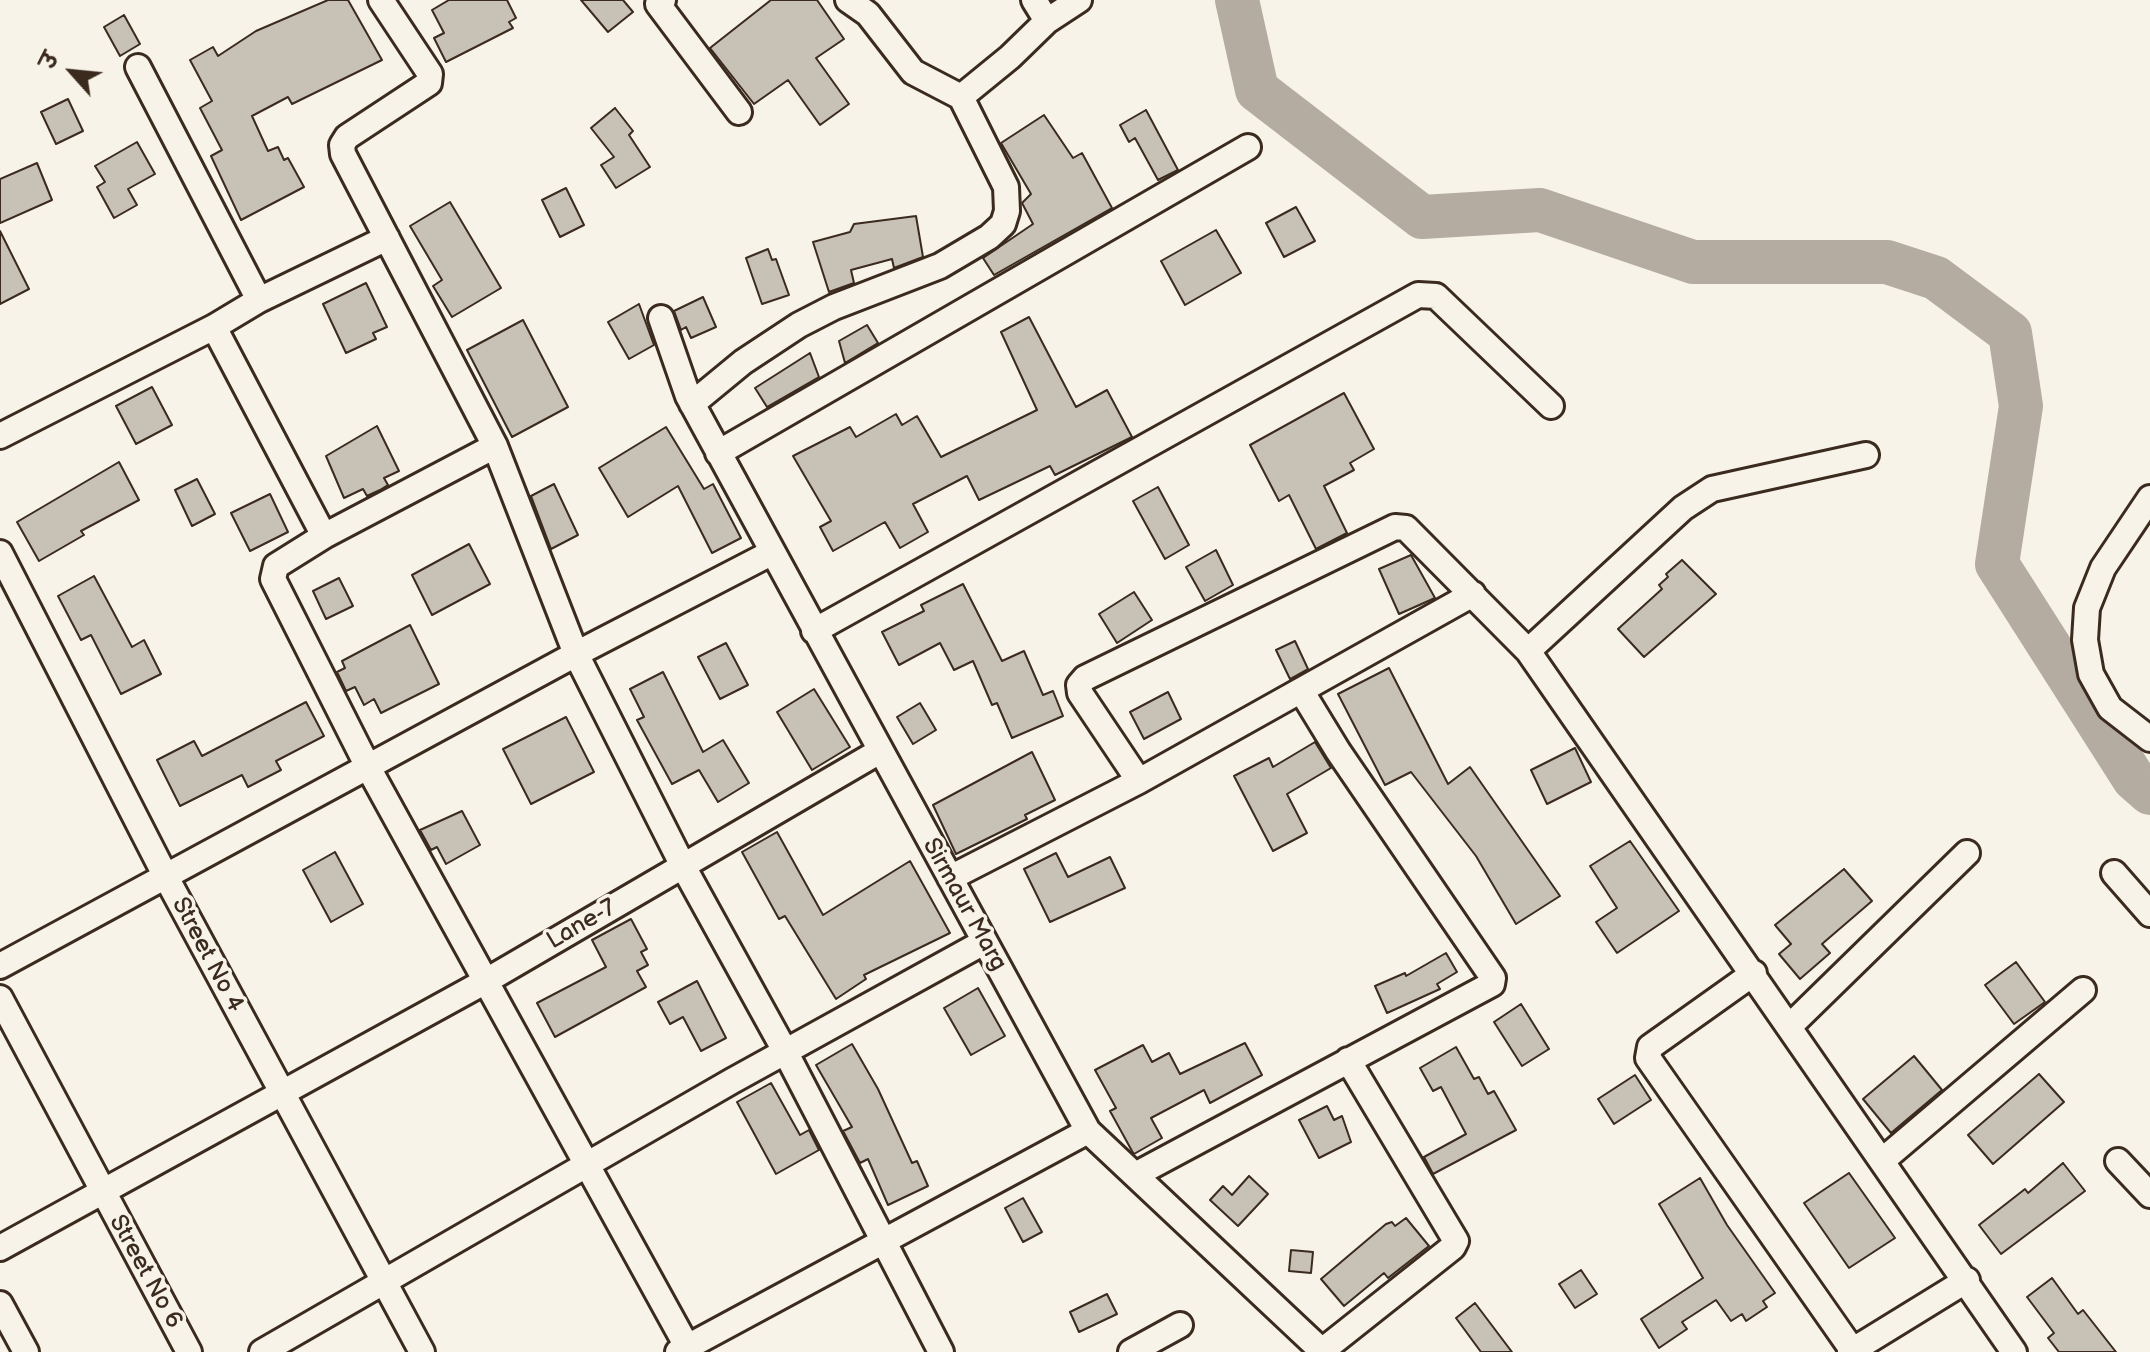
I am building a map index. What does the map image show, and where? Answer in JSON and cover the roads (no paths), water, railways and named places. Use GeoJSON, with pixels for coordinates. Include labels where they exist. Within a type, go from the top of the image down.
{"type":"FeatureCollection","features":[{"type":"Feature","properties":{"kind":"street"},"geometry":{"type":"LineString","coordinates":[[381,0],[430,74],[425,89],[347,137],[342,145],[495,446],[576,654],[683,866],[785,1051],[941,1352]]}},
{"type":"Feature","properties":{"kind":"street"},"geometry":{"type":"LineString","coordinates":[[690,400],[799,325],[834,307],[940,266],[989,237],[1003,224],[1007,211],[1006,187],[961,97],[913,72],[868,14],[848,0]]}},
{"type":"Feature","properties":{"kind":"street"},"geometry":{"type":"LineString","coordinates":[[1034,0],[1047,21]]}},
{"type":"Feature","properties":{"kind":"street"},"geometry":{"type":"LineString","coordinates":[[961,97],[1010,57],[1047,21],[1079,0]]}},
{"type":"Feature","properties":{"kind":"street"},"geometry":{"type":"LineString","coordinates":[[659,1],[739,112]]}},
{"type":"Feature","properties":{"kind":"street"},"geometry":{"type":"LineString","coordinates":[[138,67],[259,300]]}},
{"type":"Feature","properties":{"kind":"street"},"geometry":{"type":"LineString","coordinates":[[718,453],[1248,147]]}},
{"type":"Feature","properties":{"kind":"street"},"geometry":{"type":"LineString","coordinates":[[0,436],[214,327],[259,300],[387,238]]}},
{"type":"Feature","properties":{"kind":"street"},"geometry":{"type":"LineString","coordinates":[[814,631],[1418,295],[1436,296],[1551,406]]}},
{"type":"Feature","properties":{"kind":"street","name":"Sirmaur Marg"},"geometry":{"type":"LineString","coordinates":[[661,318],[690,400],[1088,1131],[1322,1351]]}},
{"type":"Feature","properties":{"kind":"street"},"geometry":{"type":"LineString","coordinates":[[214,327],[324,536]]}},
{"type":"Feature","properties":{"kind":"street"},"geometry":{"type":"LineString","coordinates":[[495,446],[324,536],[276,566],[272,573],[369,769],[589,1164],[685,1350],[1088,1131]]}},
{"type":"Feature","properties":{"kind":"street"},"geometry":{"type":"LineString","coordinates":[[1528,651],[1683,508],[1712,489],[1866,455]]}},
{"type":"Feature","properties":{"kind":"street"},"geometry":{"type":"LineString","coordinates":[[2150,498],[2103,568],[2087,608],[2085,640],[2091,674],[2110,708],[2150,739]]}},
{"type":"Feature","properties":{"kind":"street"},"geometry":{"type":"LineString","coordinates":[[1139,781],[1080,693],[1079,685],[1085,678],[1395,527],[1406,528],[1528,651],[2014,1352]]}},
{"type":"Feature","properties":{"kind":"street","name":"Street No 4"},"geometry":{"type":"LineString","coordinates":[[0,553],[166,877],[422,1352]]}},
{"type":"Feature","properties":{"kind":"street"},"geometry":{"type":"LineString","coordinates":[[0,966],[369,769],[576,654],[771,553]]}},
{"type":"Feature","properties":{"kind":"street"},"geometry":{"type":"LineString","coordinates":[[950,878],[1139,781],[1473,594]]}},
{"type":"Feature","properties":{"kind":"street"},"geometry":{"type":"LineString","coordinates":[[1135,1175],[1348,1060],[1489,989],[1493,978],[1338,751],[1302,692]]}},
{"type":"Feature","properties":{"kind":"street","name":"Lane-7"},"geometry":{"type":"LineString","coordinates":[[0,1248],[486,981],[880,751]]}},
{"type":"Feature","properties":{"kind":"street"},"geometry":{"type":"LineString","coordinates":[[1790,1026],[1967,853]]}},
{"type":"Feature","properties":{"kind":"street"},"geometry":{"type":"LineString","coordinates":[[2114,873],[2150,914]]}},
{"type":"Feature","properties":{"kind":"street"},"geometry":{"type":"LineString","coordinates":[[262,1352],[785,1051],[984,942]]}},
{"type":"Feature","properties":{"kind":"street"},"geometry":{"type":"LineString","coordinates":[[1754,973],[1650,1047],[1648,1058],[1852,1351],[1967,1280]]}},
{"type":"Feature","properties":{"kind":"street"},"geometry":{"type":"LineString","coordinates":[[1883,1160],[2083,990]]}},
{"type":"Feature","properties":{"kind":"street","name":"Street No 6"},"geometry":{"type":"LineString","coordinates":[[0,998],[189,1352]]}},
{"type":"Feature","properties":{"kind":"street"},"geometry":{"type":"LineString","coordinates":[[1322,1351],[1456,1241],[1348,1060]]}},
{"type":"Feature","properties":{"kind":"street"},"geometry":{"type":"LineString","coordinates":[[2118,1161],[2150,1195]]}},
{"type":"Feature","properties":{"kind":"street"},"geometry":{"type":"LineString","coordinates":[[0,1304],[26,1352]]}},
{"type":"Feature","properties":{"kind":"street"},"geometry":{"type":"LineString","coordinates":[[1131,1352],[1180,1325]]}},
{"type":"Feature","properties":{"kind":"waterway"},"geometry":{"type":"LineString","coordinates":[[1237,0],[1257,90],[1422,217],[1540,210],[1693,262],[1887,262],[1936,278],[2010,333],[2021,406],[1997,564],[2134,779],[2150,793]]}}]}
